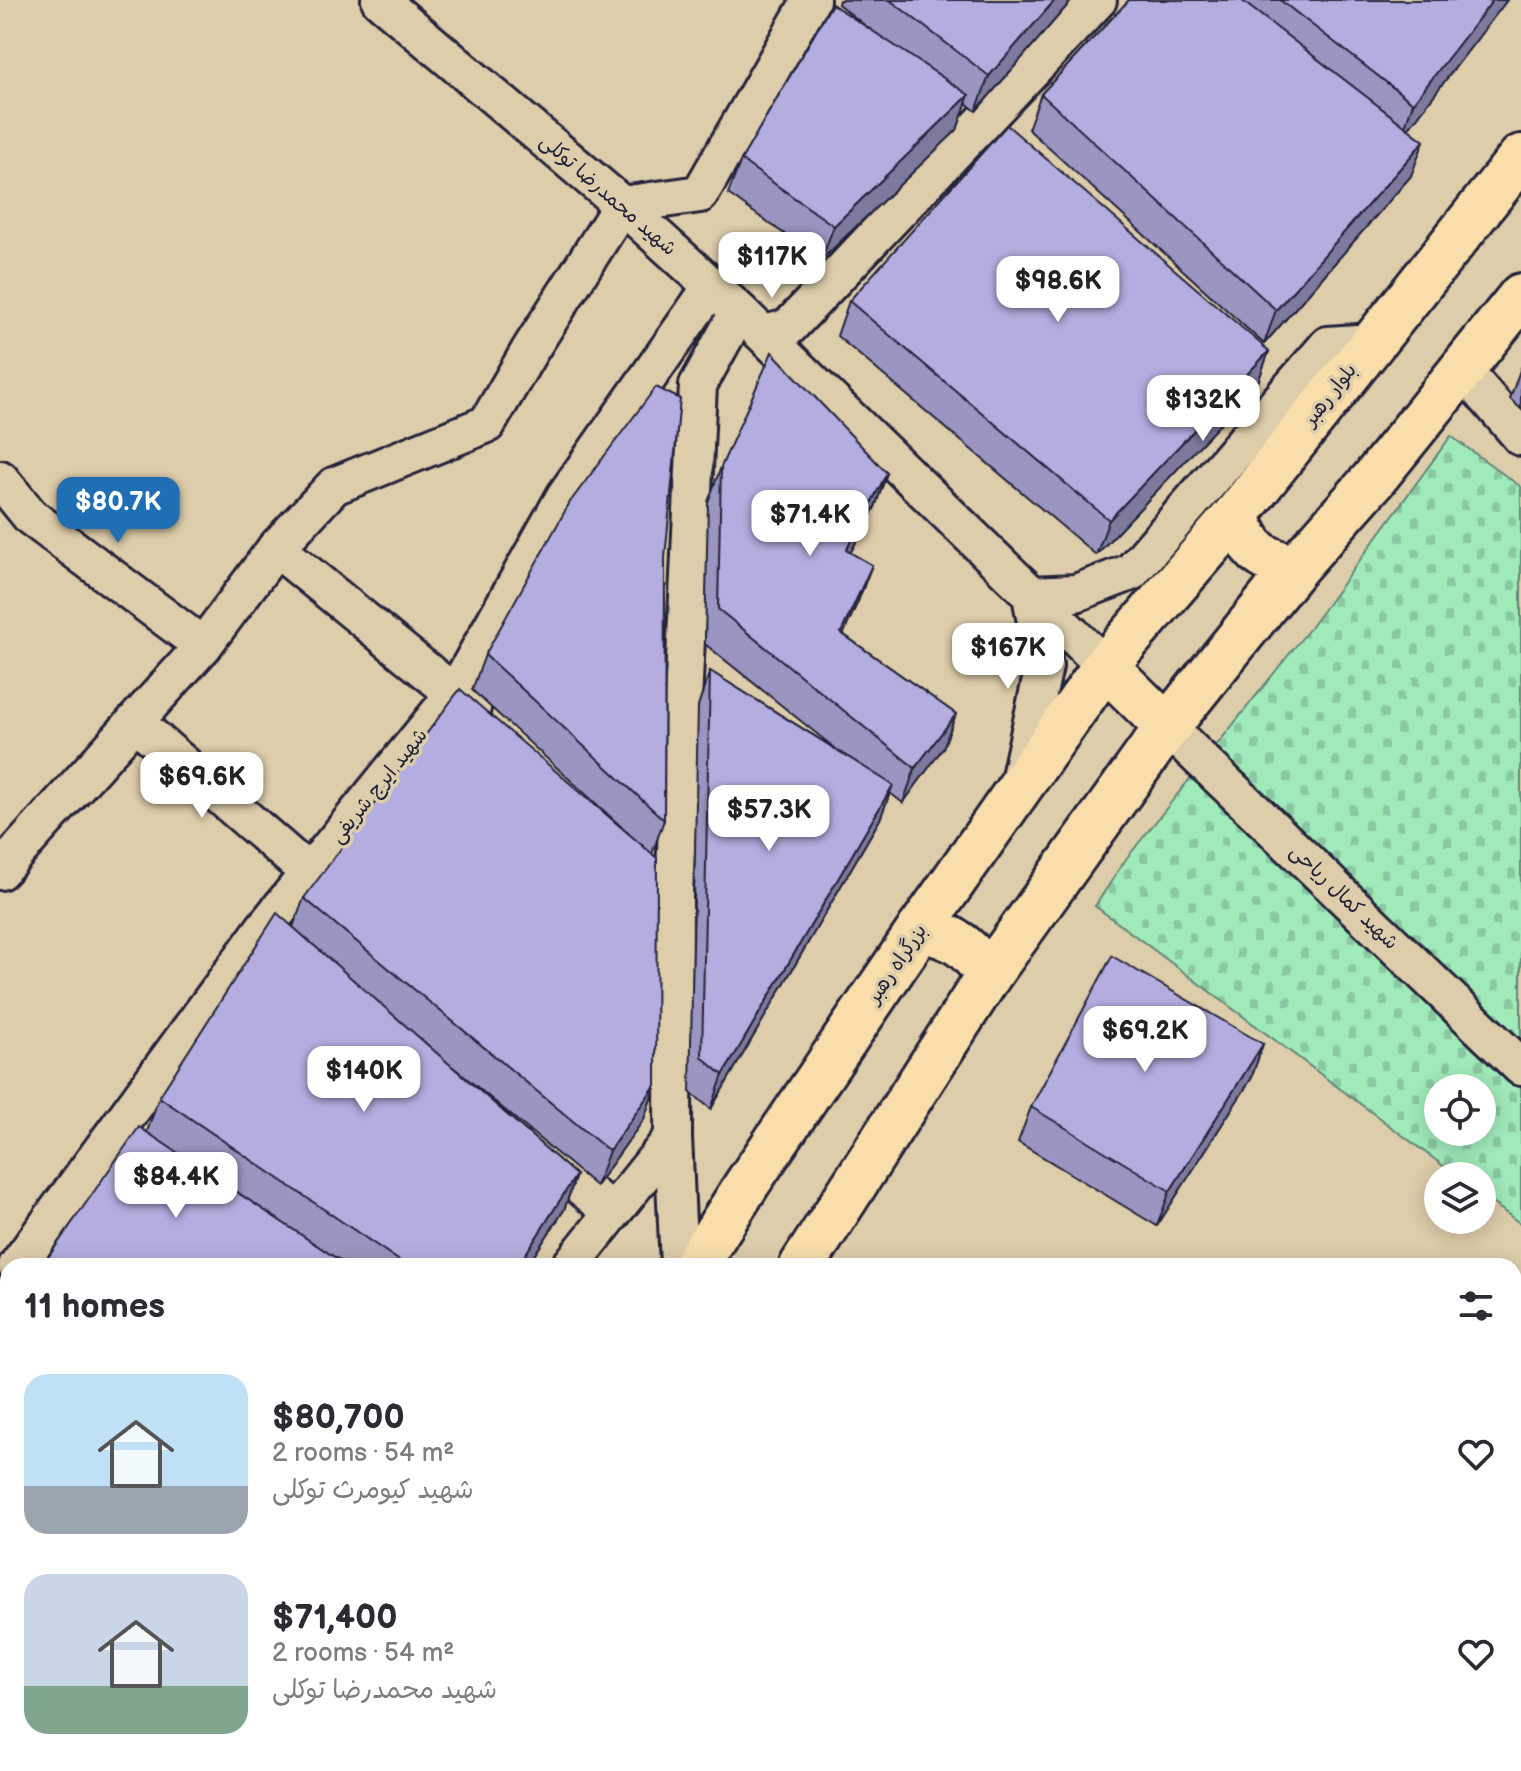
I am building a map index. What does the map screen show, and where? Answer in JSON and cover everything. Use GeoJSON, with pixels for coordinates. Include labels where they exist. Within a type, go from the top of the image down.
{"type":"FeatureCollection","features":[{"type":"Feature","properties":{"kind":"highway","name":"بلوار رهبر"},"geometry":{"type":"LineString","coordinates":[[1105,666],[1236,515],[1521,157]]}},
{"type":"Feature","properties":{"kind":"highway"},"geometry":{"type":"LineString","coordinates":[[807,1258],[989,975],[1167,727],[1295,568],[1373,480],[1521,296]]}},
{"type":"Feature","properties":{"kind":"highway"},"geometry":{"type":"LineString","coordinates":[[1236,515],[1246,540],[1264,559],[1295,568]]}},
{"type":"Feature","properties":{"kind":"highway"},"geometry":{"type":"LineString","coordinates":[[1105,666],[1167,727]]}},
{"type":"Feature","properties":{"kind":"highway","name":"بزرگراه رهبر"},"geometry":{"type":"LineString","coordinates":[[700,1258],[920,929],[1105,666]]}},
{"type":"Feature","properties":{"kind":"highway"},"geometry":{"type":"LineString","coordinates":[[920,929],[949,936],[971,950],[989,975]]}},
{"type":"Feature","properties":{"kind":"street","name":"شهید محمدرضا توکلی"},"geometry":{"type":"LineString","coordinates":[[380,0],[622,205],[752,322],[1105,666]]}},
{"type":"Feature","properties":{"kind":"street"},"geometry":{"type":"LineString","coordinates":[[0,871],[203,646],[276,548],[334,486],[487,424],[622,205],[700,194],[811,0]]}},
{"type":"Feature","properties":{"kind":"street"},"geometry":{"type":"LineString","coordinates":[[679,1258],[673,1137],[674,893],[698,385],[752,322],[788,328],[991,139],[1098,0]]}},
{"type":"Feature","properties":{"kind":"street","name":"شهید ایرج شریفی"},"geometry":{"type":"LineString","coordinates":[[24,1258],[127,1141],[277,937],[309,873],[455,693],[565,496],[712,286]]}},
{"type":"Feature","properties":{"kind":"street"},"geometry":{"type":"LineString","coordinates":[[1018,787],[1044,666],[1031,595],[1076,593],[1131,572],[1328,345],[1372,342]]}},
{"type":"Feature","properties":{"kind":"street"},"geometry":{"type":"LineString","coordinates":[[1463,370],[1521,437]]}},
{"type":"Feature","properties":{"kind":"street"},"geometry":{"type":"LineString","coordinates":[[0,479],[31,517],[203,646]]}},
{"type":"Feature","properties":{"kind":"street"},"geometry":{"type":"LineString","coordinates":[[276,548],[455,693],[501,735]]}},
{"type":"Feature","properties":{"kind":"street"},"geometry":{"type":"LineString","coordinates":[[135,722],[309,873]]}},
{"type":"Feature","properties":{"kind":"street","name":"شهید کمال ریاحی"},"geometry":{"type":"LineString","coordinates":[[1167,727],[1521,1067]]}},
{"type":"Feature","properties":{"kind":"street"},"geometry":{"type":"LineString","coordinates":[[639,861],[674,893]]}},
{"type":"Feature","properties":{"kind":"street"},"geometry":{"type":"LineString","coordinates":[[516,1134],[612,1212]]}},
{"type":"Feature","properties":{"kind":"street"},"geometry":{"type":"LineString","coordinates":[[576,1258],[673,1137]]}},
{"type":"Feature","properties":{"kind":"green space"},"geometry":{"type":"Polygon","coordinates":[[[1451,436],[1521,487],[1521,1224],[1496,1205],[1496,1162],[1438,1162],[1095,906],[1126,859],[1310,628],[1451,436]]]}},
{"type":"Feature","properties":{"kind":"building"},"geometry":{"type":"Polygon","coordinates":[[[890,0],[1055,0],[989,76],[890,0]]]}},
{"type":"Feature","properties":{"kind":"building"},"geometry":{"type":"Polygon","coordinates":[[[1129,0],[1241,0],[1424,141],[1276,310],[1041,94],[1129,0]]]}},
{"type":"Feature","properties":{"kind":"building"},"geometry":{"type":"Polygon","coordinates":[[[1280,0],[1493,0],[1413,103],[1280,0]]]}},
{"type":"Feature","properties":{"kind":"building"},"geometry":{"type":"Polygon","coordinates":[[[832,4],[969,95],[834,226],[741,160],[832,4]]]}},
{"type":"Feature","properties":{"kind":"building"},"geometry":{"type":"Polygon","coordinates":[[[1007,125],[1269,351],[1109,520],[849,301],[1007,125]]]}},
{"type":"Feature","properties":{"kind":"building"},"geometry":{"type":"Polygon","coordinates":[[[772,352],[887,473],[846,550],[872,565],[841,633],[956,714],[915,768],[718,609],[721,467],[772,352]]]}},
{"type":"Feature","properties":{"kind":"building"},"geometry":{"type":"Polygon","coordinates":[[[656,387],[680,399],[665,558],[664,820],[485,655],[570,502],[656,387]]]}},
{"type":"Feature","properties":{"kind":"building"},"geometry":{"type":"Polygon","coordinates":[[[710,671],[893,785],[723,1075],[702,1057],[710,671]]]}},
{"type":"Feature","properties":{"kind":"building"},"geometry":{"type":"Polygon","coordinates":[[[460,689],[657,858],[656,1084],[609,1151],[304,898],[460,689]]]}},
{"type":"Feature","properties":{"kind":"building"},"geometry":{"type":"Polygon","coordinates":[[[277,913],[576,1175],[523,1258],[395,1258],[159,1097],[277,913]]]}},
{"type":"Feature","properties":{"kind":"building"},"geometry":{"type":"Polygon","coordinates":[[[1112,956],[1263,1044],[1170,1191],[1031,1107],[1112,956]]]}},
{"type":"Feature","properties":{"kind":"building"},"geometry":{"type":"Polygon","coordinates":[[[139,1127],[336,1258],[48,1258],[139,1127]]]}}]}
